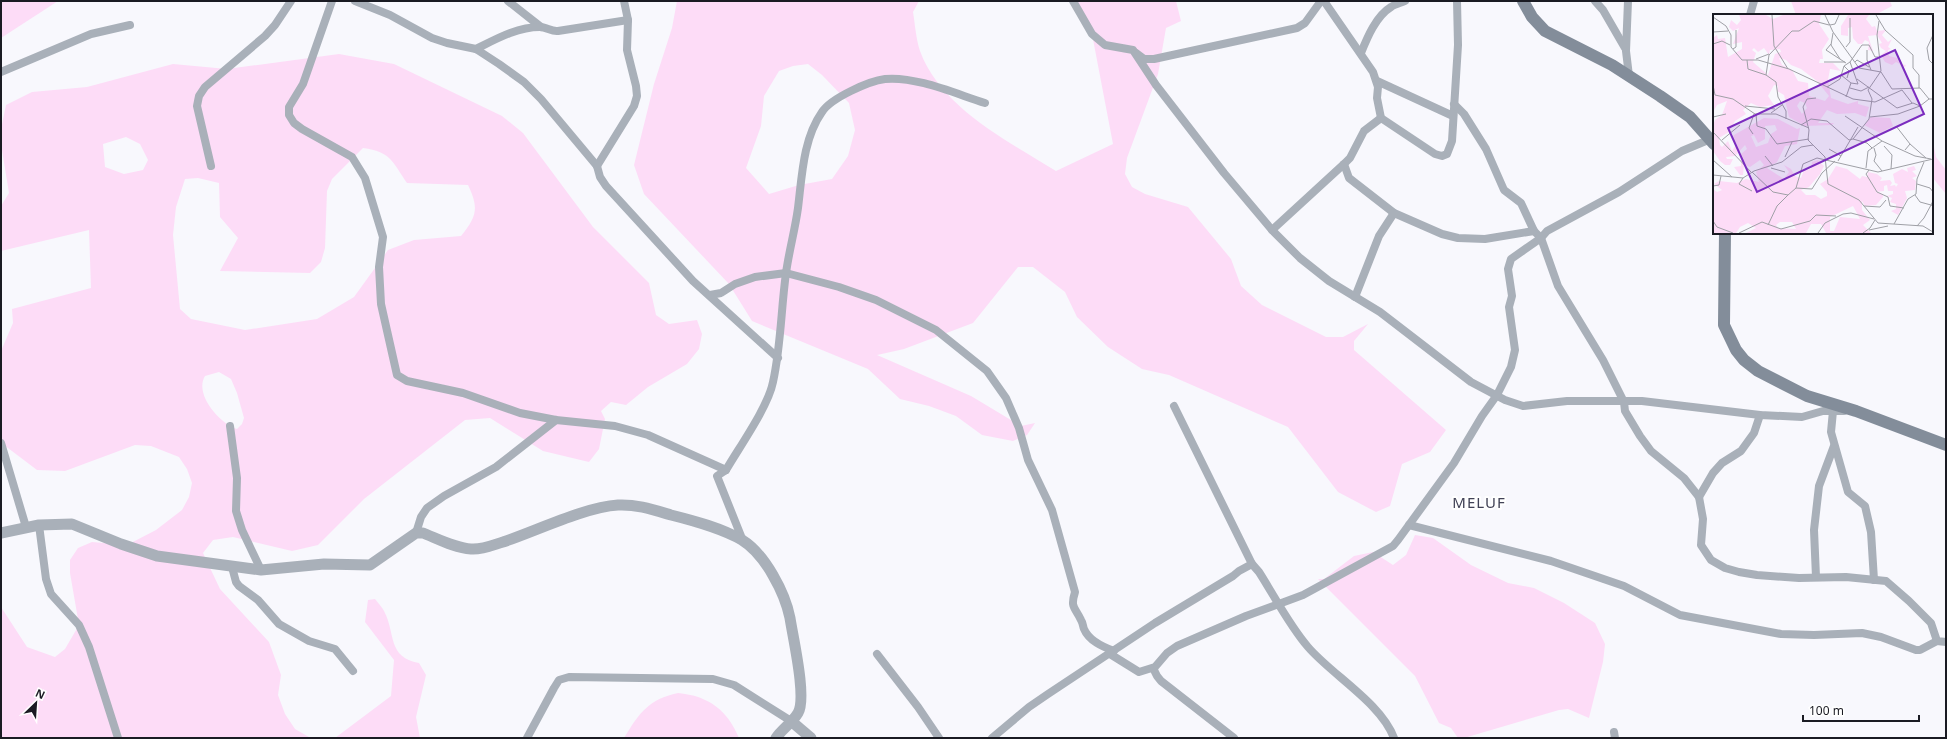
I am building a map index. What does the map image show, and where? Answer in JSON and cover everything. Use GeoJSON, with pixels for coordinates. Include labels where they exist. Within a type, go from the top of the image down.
{"type":"FeatureCollection","features":[{"type":"Feature","properties":{"kind":"main road"},"geometry":{"type":"LineString","coordinates":[[1523,1],[1532,17],[1545,31],[1570,42],[1629,76],[1690,117],[1713,141]]}},
{"type":"Feature","properties":{"kind":"main road"},"geometry":{"type":"LineString","coordinates":[[1725,234],[1724,325],[1736,350],[1758,371],[1807,396],[1856,411],[1946,445]]}},
{"type":"Feature","properties":{"kind":"street"},"geometry":{"type":"LineString","coordinates":[[211,166],[197,106],[199,96],[205,87],[265,36],[275,25],[291,1]]}},
{"type":"Feature","properties":{"kind":"street"},"geometry":{"type":"LineString","coordinates":[[332,1],[303,84],[289,107],[289,115],[294,123],[302,129],[352,157],[365,178],[383,237],[379,267],[381,304],[397,375],[407,381],[463,393],[520,413],[556,420],[615,426],[648,435],[726,470]]}},
{"type":"Feature","properties":{"kind":"street"},"geometry":{"type":"LineString","coordinates":[[355,1],[390,15],[432,38],[447,43],[476,49],[524,82],[597,166],[600,177],[606,186],[693,280],[778,358]]}},
{"type":"Feature","properties":{"kind":"street"},"geometry":{"type":"LineString","coordinates":[[508,1],[541,27],[553,32],[628,20]]}},
{"type":"Feature","properties":{"kind":"street"},"geometry":{"type":"LineString","coordinates":[[597,166],[634,106],[637,96],[636,86],[626,50],[628,20],[624,1]]}},
{"type":"Feature","properties":{"kind":"street"},"geometry":{"type":"LineString","coordinates":[[1073,1],[1092,34],[1105,46],[1133,50],[1144,59],[1154,59],[1298,28],[1305,23],[1323,1],[1361,53],[1377,81],[1377,98],[1381,118],[1435,154],[1442,156],[1447,154],[1451,148],[1458,45],[1457,1]]}},
{"type":"Feature","properties":{"kind":"street"},"geometry":{"type":"LineString","coordinates":[[1361,53],[1371,30],[1387,10],[1406,1]]}},
{"type":"Feature","properties":{"kind":"street"},"geometry":{"type":"LineString","coordinates":[[1595,1],[1603,10],[1626,51]]}},
{"type":"Feature","properties":{"kind":"street"},"geometry":{"type":"LineString","coordinates":[[1628,1],[1626,51],[1629,76]]}},
{"type":"Feature","properties":{"kind":"street"},"geometry":{"type":"LineString","coordinates":[[1750,14],[1754,1]]}},
{"type":"Feature","properties":{"kind":"street"},"geometry":{"type":"LineString","coordinates":[[1,72],[91,34],[130,24]]}},
{"type":"Feature","properties":{"kind":"street"},"geometry":{"type":"LineString","coordinates":[[476,49],[502,36],[541,27]]}},
{"type":"Feature","properties":{"kind":"street"},"geometry":{"type":"LineString","coordinates":[[1133,50],[1156,85],[1224,173],[1272,230],[1306,263],[1329,281],[1380,312],[1471,382],[1505,400],[1523,406],[1567,401],[1642,401],[1760,415],[1802,417],[1823,411],[1856,411]]}},
{"type":"Feature","properties":{"kind":"street"},"geometry":{"type":"LineString","coordinates":[[776,738],[783,728],[798,713],[802,705],[800,680],[789,614],[782,590],[775,576],[743,541],[717,476],[726,470],[766,400],[773,383],[778,358],[786,273],[808,142],[812,129],[823,110],[836,100],[870,82],[887,79],[933,86],[985,103]]}},
{"type":"Feature","properties":{"kind":"street"},"geometry":{"type":"LineString","coordinates":[[1377,81],[1453,116]]}},
{"type":"Feature","properties":{"kind":"street"},"geometry":{"type":"LineString","coordinates":[[1454,104],[1464,114],[1486,149],[1504,190],[1520,203],[1534,231],[1541,238],[1558,286],[1603,360],[1624,402],[1625,411],[1647,447],[1684,478],[1699,497],[1703,520],[1701,545],[1711,560],[1725,568],[1738,572],[1816,577],[1846,577],[1886,581],[1909,600],[1931,624],[1937,641]]}},
{"type":"Feature","properties":{"kind":"street"},"geometry":{"type":"LineString","coordinates":[[1272,230],[1350,158],[1364,131],[1381,118]]}},
{"type":"Feature","properties":{"kind":"street"},"geometry":{"type":"LineString","coordinates":[[710,295],[721,293],[734,284],[755,277],[786,273],[839,287],[876,300],[936,330],[987,371],[1006,398],[1019,428],[1028,460],[1052,510],[1075,592],[1072,600],[1073,609],[1091,638],[1139,672],[1153,668],[1167,653],[1186,642],[1246,616],[1303,595],[1382,552],[1398,540],[1450,469],[1482,416],[1497,395],[1511,368],[1515,350],[1510,307],[1512,296],[1508,269],[1511,259],[1541,238],[1547,231],[1619,192],[1682,151],[1713,141]]}},
{"type":"Feature","properties":{"kind":"street"},"geometry":{"type":"LineString","coordinates":[[1344,164],[1349,178],[1394,214],[1423,227],[1458,238],[1485,240],[1534,231]]}},
{"type":"Feature","properties":{"kind":"street"},"geometry":{"type":"LineString","coordinates":[[1355,297],[1379,236],[1394,214]]}},
{"type":"Feature","properties":{"kind":"street"},"geometry":{"type":"LineString","coordinates":[[1174,406],[1252,564],[1260,572],[1279,604],[1308,647],[1367,701],[1391,731],[1394,738]]}},
{"type":"Feature","properties":{"kind":"street"},"geometry":{"type":"LineString","coordinates":[[1833,411],[1831,432],[1848,492],[1866,506],[1871,532],[1874,580]]}},
{"type":"Feature","properties":{"kind":"street"},"geometry":{"type":"LineString","coordinates":[[1699,497],[1713,473],[1722,463],[1741,451],[1754,433],[1760,415]]}},
{"type":"Feature","properties":{"kind":"street"},"geometry":{"type":"LineString","coordinates":[[416,533],[421,517],[427,508],[444,496],[496,467],[556,420]]}},
{"type":"Feature","properties":{"kind":"street"},"geometry":{"type":"LineString","coordinates":[[230,426],[237,478],[236,511],[248,546],[261,570]]}},
{"type":"Feature","properties":{"kind":"street"},"geometry":{"type":"LineString","coordinates":[[1,443],[26,527]]}},
{"type":"Feature","properties":{"kind":"street"},"geometry":{"type":"LineString","coordinates":[[1816,577],[1814,530],[1819,486],[1834,446]]}},
{"type":"Feature","properties":{"kind":"street"},"geometry":{"type":"LineString","coordinates":[[1,534],[39,524],[72,524],[150,554],[261,570],[324,564],[370,564],[416,533],[423,533],[462,548],[483,548],[604,507],[630,505],[683,518],[719,530],[743,541]]}},
{"type":"Feature","properties":{"kind":"street"},"geometry":{"type":"LineString","coordinates":[[39,524],[46,579],[51,594],[79,625],[89,647],[118,738]]}},
{"type":"Feature","properties":{"kind":"street"},"geometry":{"type":"LineString","coordinates":[[1409,526],[1550,561],[1624,586],[1669,610],[1693,618],[1781,634],[1809,636],[1862,633],[1881,637],[1916,650],[1920,650],[1937,641],[1946,642]]}},
{"type":"Feature","properties":{"kind":"street"},"geometry":{"type":"LineString","coordinates":[[992,738],[1028,707],[1155,623],[1252,564]]}},
{"type":"Feature","properties":{"kind":"street"},"geometry":{"type":"LineString","coordinates":[[232,567],[236,582],[239,586],[258,600],[279,624],[309,641],[335,649],[353,671]]}},
{"type":"Feature","properties":{"kind":"street"},"geometry":{"type":"LineString","coordinates":[[877,654],[918,707],[939,738]]}},
{"type":"Feature","properties":{"kind":"street"},"geometry":{"type":"LineString","coordinates":[[1153,668],[1161,681],[1234,738]]}},
{"type":"Feature","properties":{"kind":"street"},"geometry":{"type":"LineString","coordinates":[[527,738],[557,684],[560,680],[569,677],[713,679],[734,685],[791,721],[811,738]]}},
{"type":"Feature","properties":{"kind":"shaded area"},"geometry":{"type":"Polygon","coordinates":[[[1,1],[58,1],[1,38],[1,1]]]}},
{"type":"Feature","properties":{"kind":"shaded area"},"geometry":{"type":"Polygon","coordinates":[[[677,1],[919,1],[913,12],[920,51],[930,71],[943,90],[978,121],[997,135],[1056,171],[1113,144],[1092,34],[1075,1],[1176,1],[1181,21],[1166,28],[1158,74],[1127,158],[1125,174],[1132,187],[1145,194],[1188,207],[1231,259],[1241,286],[1262,305],[1326,337],[1343,337],[1368,324],[1354,341],[1354,350],[1446,430],[1430,452],[1402,464],[1390,506],[1376,512],[1338,492],[1288,427],[1169,375],[1142,369],[1108,347],[1077,317],[1065,292],[1033,267],[1018,267],[973,323],[904,349],[877,355],[971,396],[1021,426],[1035,423],[1027,435],[1013,441],[982,435],[956,416],[929,406],[900,399],[868,369],[752,321],[729,284],[644,194],[634,165],[654,84],[672,28],[677,1]],[[808,64],[793,66],[779,71],[764,96],[761,126],[746,168],[769,194],[799,185],[832,179],[848,156],[855,130],[849,103],[822,75],[808,64]]]}},
{"type":"Feature","properties":{"kind":"shaded area"},"geometry":{"type":"Polygon","coordinates":[[[1791,1],[1890,1],[1892,6],[1877,14],[1796,14],[1791,1]]]}},
{"type":"Feature","properties":{"kind":"shaded area"},"geometry":{"type":"Polygon","coordinates":[[[339,54],[394,64],[502,116],[523,133],[593,227],[649,283],[656,315],[669,324],[697,320],[702,334],[699,349],[687,364],[648,387],[626,405],[611,402],[601,411],[605,419],[599,449],[589,462],[543,451],[490,418],[465,420],[364,499],[318,545],[292,551],[233,537],[213,540],[203,553],[220,589],[269,642],[281,675],[278,695],[285,714],[295,729],[309,737],[335,738],[1,738],[1,607],[27,647],[55,657],[65,649],[79,625],[70,573],[70,560],[78,548],[92,542],[127,545],[156,530],[182,510],[189,497],[192,483],[187,469],[179,457],[151,446],[135,445],[65,471],[37,470],[4,445],[1,439],[1,351],[13,323],[12,309],[91,288],[89,230],[1,251],[1,206],[9,193],[1,144],[1,129],[6,105],[32,92],[87,87],[173,64],[227,69],[339,54]],[[126,137],[103,144],[105,167],[124,174],[143,170],[148,160],[140,144],[126,137]],[[363,148],[332,179],[327,191],[325,248],[321,262],[310,273],[220,271],[238,238],[220,217],[219,183],[198,178],[185,179],[176,207],[173,235],[180,309],[191,319],[245,330],[317,319],[354,297],[388,250],[414,240],[461,236],[470,223],[475,212],[474,200],[468,185],[407,183],[390,159],[380,152],[372,150],[363,148]],[[219,372],[205,376],[202,383],[203,391],[210,407],[223,421],[237,429],[242,424],[244,418],[237,393],[231,379],[219,372]]]}},
{"type":"Feature","properties":{"kind":"shaded area"},"geometry":{"type":"Polygon","coordinates":[[[1933,142],[1936,157],[1946,170],[1946,194],[1933,178],[1933,142]]]}},
{"type":"Feature","properties":{"kind":"shaded area"},"geometry":{"type":"Polygon","coordinates":[[[1415,535],[1433,538],[1471,565],[1508,583],[1534,588],[1564,603],[1595,623],[1605,644],[1603,662],[1589,718],[1568,709],[1559,710],[1464,738],[1458,738],[1451,728],[1439,723],[1415,676],[1318,579],[1324,579],[1354,556],[1373,552],[1393,565],[1406,555],[1415,535]]]}},
{"type":"Feature","properties":{"kind":"shaded area"},"geometry":{"type":"Polygon","coordinates":[[[375,599],[383,610],[388,620],[397,650],[402,656],[419,663],[426,675],[416,717],[420,738],[335,738],[391,696],[394,660],[365,622],[368,600],[375,599]]]}},
{"type":"Feature","properties":{"kind":"shaded area"},"geometry":{"type":"Polygon","coordinates":[[[678,693],[699,697],[716,706],[729,720],[739,738],[624,738],[640,714],[652,703],[659,699],[678,693]]]}},
{"type":"Feature","properties":{"kind":"district","name":"MELUF"},"geometry":{"type":"Point","coordinates":[1479,503]}}]}
